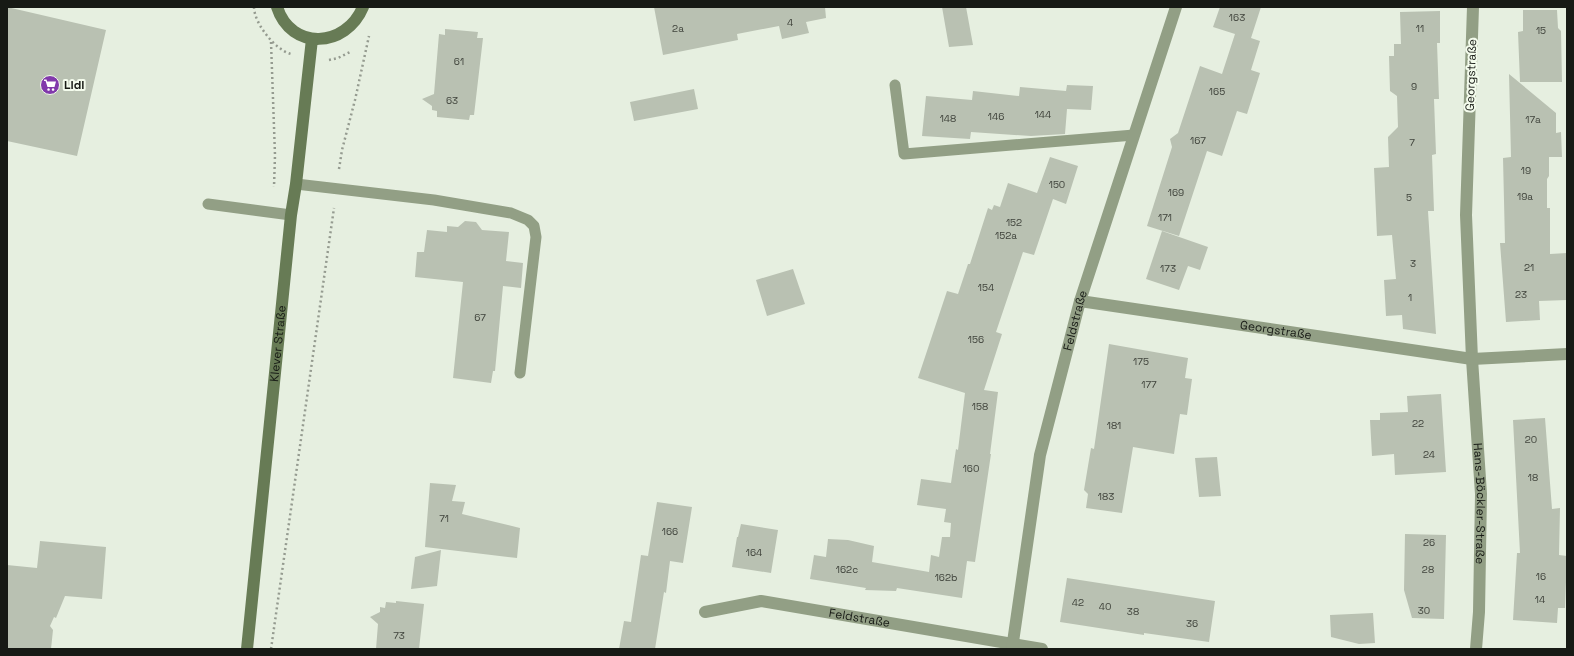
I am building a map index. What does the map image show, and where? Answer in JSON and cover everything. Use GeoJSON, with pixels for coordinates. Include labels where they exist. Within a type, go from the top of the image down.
{"type":"FeatureCollection","features":[{"type":"Feature","properties":{"kind":"street"},"geometry":{"type":"LineString","coordinates":[[277,7],[279,15],[288,26],[299,34],[312,39],[326,39],[339,35],[350,27],[358,17],[363,7]]}},
{"type":"Feature","properties":{"kind":"street","name":"Feldstraße"},"geometry":{"type":"LineString","coordinates":[[705,612],[761,602],[1012,647],[1040,455],[1080,301],[1176,7]]}},
{"type":"Feature","properties":{"kind":"street","name":"Georgstraße"},"geometry":{"type":"LineString","coordinates":[[1472,359],[1466,215],[1473,7]]}},
{"type":"Feature","properties":{"kind":"street","name":"Klever Straße"},"geometry":{"type":"LineString","coordinates":[[247,649],[291,215],[296,184],[312,39]]}},
{"type":"Feature","properties":{"kind":"street","name":"Georgstraße"},"geometry":{"type":"LineString","coordinates":[[1080,301],[1472,359],[1567,354]]}},
{"type":"Feature","properties":{"kind":"street","name":"Hans-Böckler-Straße"},"geometry":{"type":"LineString","coordinates":[[1472,359],[1481,494],[1479,612],[1476,649]]}},
{"type":"Feature","properties":{"kind":"street"},"geometry":{"type":"LineString","coordinates":[[1012,647],[1042,649]]}},
{"type":"Feature","properties":{"kind":"lane"},"geometry":{"type":"LineString","coordinates":[[896,85],[904,154],[1134,134]]}},
{"type":"Feature","properties":{"kind":"lane"},"geometry":{"type":"LineString","coordinates":[[296,184],[434,200],[511,213],[528,220],[534,226],[536,237],[520,373]]}},
{"type":"Feature","properties":{"kind":"lane"},"geometry":{"type":"LineString","coordinates":[[208,204],[291,215]]}},
{"type":"Feature","properties":{"kind":"path"},"geometry":{"type":"LineString","coordinates":[[271,649],[342,150],[369,36]]}},
{"type":"Feature","properties":{"kind":"building","name":"Lidl"},"geometry":{"type":"Polygon","coordinates":[[[7,7],[106,30],[77,156],[7,141],[7,7]]]}},
{"type":"Feature","properties":{"kind":"building"},"geometry":{"type":"Polygon","coordinates":[[[654,7],[825,7],[826,18],[806,22],[809,33],[782,39],[779,26],[737,34],[738,40],[663,55],[654,7]]]}},
{"type":"Feature","properties":{"kind":"building"},"geometry":{"type":"Polygon","coordinates":[[[942,7],[966,7],[973,45],[949,47],[942,7]]]}},
{"type":"Feature","properties":{"kind":"building"},"geometry":{"type":"Polygon","coordinates":[[[1220,7],[1261,7],[1251,38],[1260,41],[1251,70],[1260,73],[1247,114],[1237,111],[1222,156],[1207,151],[1179,236],[1147,226],[1172,147],[1170,139],[1178,133],[1200,66],[1222,74],[1235,34],[1213,27],[1220,7]]]}},
{"type":"Feature","properties":{"kind":"building"},"geometry":{"type":"Polygon","coordinates":[[[1523,10],[1557,10],[1558,28],[1561,31],[1562,82],[1520,82],[1518,32],[1523,31],[1523,10]]]}},
{"type":"Feature","properties":{"kind":"building"},"geometry":{"type":"Polygon","coordinates":[[[1440,11],[1440,43],[1437,43],[1439,99],[1434,99],[1436,154],[1432,155],[1434,211],[1428,211],[1436,334],[1403,329],[1402,315],[1386,316],[1384,280],[1396,279],[1392,235],[1377,236],[1374,168],[1389,167],[1388,137],[1398,127],[1397,96],[1390,91],[1389,56],[1394,56],[1394,44],[1401,44],[1400,12],[1440,11]]]}},
{"type":"Feature","properties":{"kind":"building"},"geometry":{"type":"Polygon","coordinates":[[[445,29],[478,32],[477,38],[483,38],[474,115],[470,115],[469,120],[437,117],[437,111],[432,110],[432,106],[422,99],[434,94],[439,34],[445,35],[445,29]]]}},
{"type":"Feature","properties":{"kind":"building"},"geometry":{"type":"Polygon","coordinates":[[[1509,74],[1556,113],[1556,133],[1561,132],[1562,157],[1549,157],[1547,208],[1550,208],[1550,254],[1567,253],[1567,300],[1539,301],[1540,320],[1506,322],[1500,243],[1505,243],[1503,158],[1511,157],[1509,74]]]}},
{"type":"Feature","properties":{"kind":"building"},"geometry":{"type":"Polygon","coordinates":[[[1067,85],[1093,86],[1091,110],[1067,109],[1065,134],[1031,136],[971,132],[970,139],[922,136],[926,96],[972,100],[973,91],[1019,96],[1020,87],[1066,91],[1067,85]]]}},
{"type":"Feature","properties":{"kind":"building"},"geometry":{"type":"Polygon","coordinates":[[[694,89],[698,109],[634,121],[630,102],[694,89]]]}},
{"type":"Feature","properties":{"kind":"building"},"geometry":{"type":"Polygon","coordinates":[[[1050,157],[1078,166],[1066,204],[1053,199],[1034,255],[1023,252],[996,332],[1002,334],[984,390],[998,392],[991,454],[975,562],[967,561],[962,598],[897,588],[896,591],[865,590],[866,588],[810,579],[814,555],[826,557],[828,539],[848,540],[874,546],[872,562],[929,572],[931,555],[939,557],[942,537],[950,537],[951,523],[944,522],[946,509],[917,505],[921,479],[951,483],[956,449],[958,450],[965,393],[918,378],[947,291],[958,294],[968,264],[970,264],[988,208],[992,210],[994,205],[1000,207],[1008,183],[1037,193],[1050,157]]]}},
{"type":"Feature","properties":{"kind":"building"},"geometry":{"type":"Polygon","coordinates":[[[465,221],[476,222],[482,230],[509,232],[506,261],[523,263],[521,288],[503,286],[495,371],[493,371],[491,383],[453,378],[463,282],[415,277],[417,252],[424,252],[427,230],[447,232],[447,226],[458,227],[465,221]]]}},
{"type":"Feature","properties":{"kind":"building"},"geometry":{"type":"Polygon","coordinates":[[[1162,231],[1208,247],[1200,270],[1188,266],[1179,290],[1146,279],[1162,231]]]}},
{"type":"Feature","properties":{"kind":"building"},"geometry":{"type":"Polygon","coordinates":[[[793,269],[805,304],[767,316],[756,280],[793,269]]]}},
{"type":"Feature","properties":{"kind":"building"},"geometry":{"type":"Polygon","coordinates":[[[1109,344],[1188,358],[1185,378],[1192,379],[1187,415],[1180,414],[1174,454],[1133,447],[1122,513],[1086,508],[1088,494],[1084,490],[1091,448],[1094,449],[1109,344]]]}},
{"type":"Feature","properties":{"kind":"building"},"geometry":{"type":"Polygon","coordinates":[[[1441,394],[1446,472],[1395,475],[1394,454],[1372,456],[1370,420],[1380,420],[1380,413],[1408,412],[1407,396],[1441,394]]]}},
{"type":"Feature","properties":{"kind":"building"},"geometry":{"type":"Polygon","coordinates":[[[1545,418],[1552,509],[1560,508],[1559,555],[1567,556],[1565,608],[1558,608],[1557,623],[1513,620],[1517,553],[1520,553],[1513,420],[1545,418]]]}},
{"type":"Feature","properties":{"kind":"building"},"geometry":{"type":"Polygon","coordinates":[[[1217,457],[1221,496],[1199,497],[1195,458],[1217,457]]]}},
{"type":"Feature","properties":{"kind":"building"},"geometry":{"type":"Polygon","coordinates":[[[430,483],[456,485],[452,501],[465,502],[462,514],[520,528],[517,558],[425,547],[430,483]]]}},
{"type":"Feature","properties":{"kind":"building"},"geometry":{"type":"Polygon","coordinates":[[[657,502],[692,507],[683,563],[670,561],[666,593],[664,592],[655,649],[619,649],[624,621],[631,622],[641,555],[648,556],[657,502]]]}},
{"type":"Feature","properties":{"kind":"building"},"geometry":{"type":"Polygon","coordinates":[[[741,524],[778,530],[771,573],[732,567],[737,537],[741,524]]]}},
{"type":"Feature","properties":{"kind":"building"},"geometry":{"type":"Polygon","coordinates":[[[1405,534],[1446,535],[1444,619],[1412,618],[1404,590],[1405,534]]]}},
{"type":"Feature","properties":{"kind":"building"},"geometry":{"type":"Polygon","coordinates":[[[40,541],[106,547],[102,599],[65,596],[56,618],[54,617],[50,626],[53,630],[51,649],[7,649],[7,565],[37,568],[40,541]]]}},
{"type":"Feature","properties":{"kind":"building"},"geometry":{"type":"Polygon","coordinates":[[[441,550],[437,586],[411,589],[415,557],[441,550]]]}},
{"type":"Feature","properties":{"kind":"building"},"geometry":{"type":"Polygon","coordinates":[[[1067,578],[1215,601],[1209,642],[1144,633],[1144,635],[1060,622],[1067,578]]]}},
{"type":"Feature","properties":{"kind":"building"},"geometry":{"type":"Polygon","coordinates":[[[396,601],[424,604],[419,649],[376,649],[378,624],[370,617],[380,612],[380,607],[385,608],[386,602],[396,603],[396,601]]]}},
{"type":"Feature","properties":{"kind":"building"},"geometry":{"type":"Polygon","coordinates":[[[1373,613],[1375,643],[1359,644],[1331,637],[1330,615],[1373,613]]]}},
{"type":"Feature","properties":{"kind":"place","name":"Lidl"},"geometry":{"type":"Point","coordinates":[50,85]}}]}
